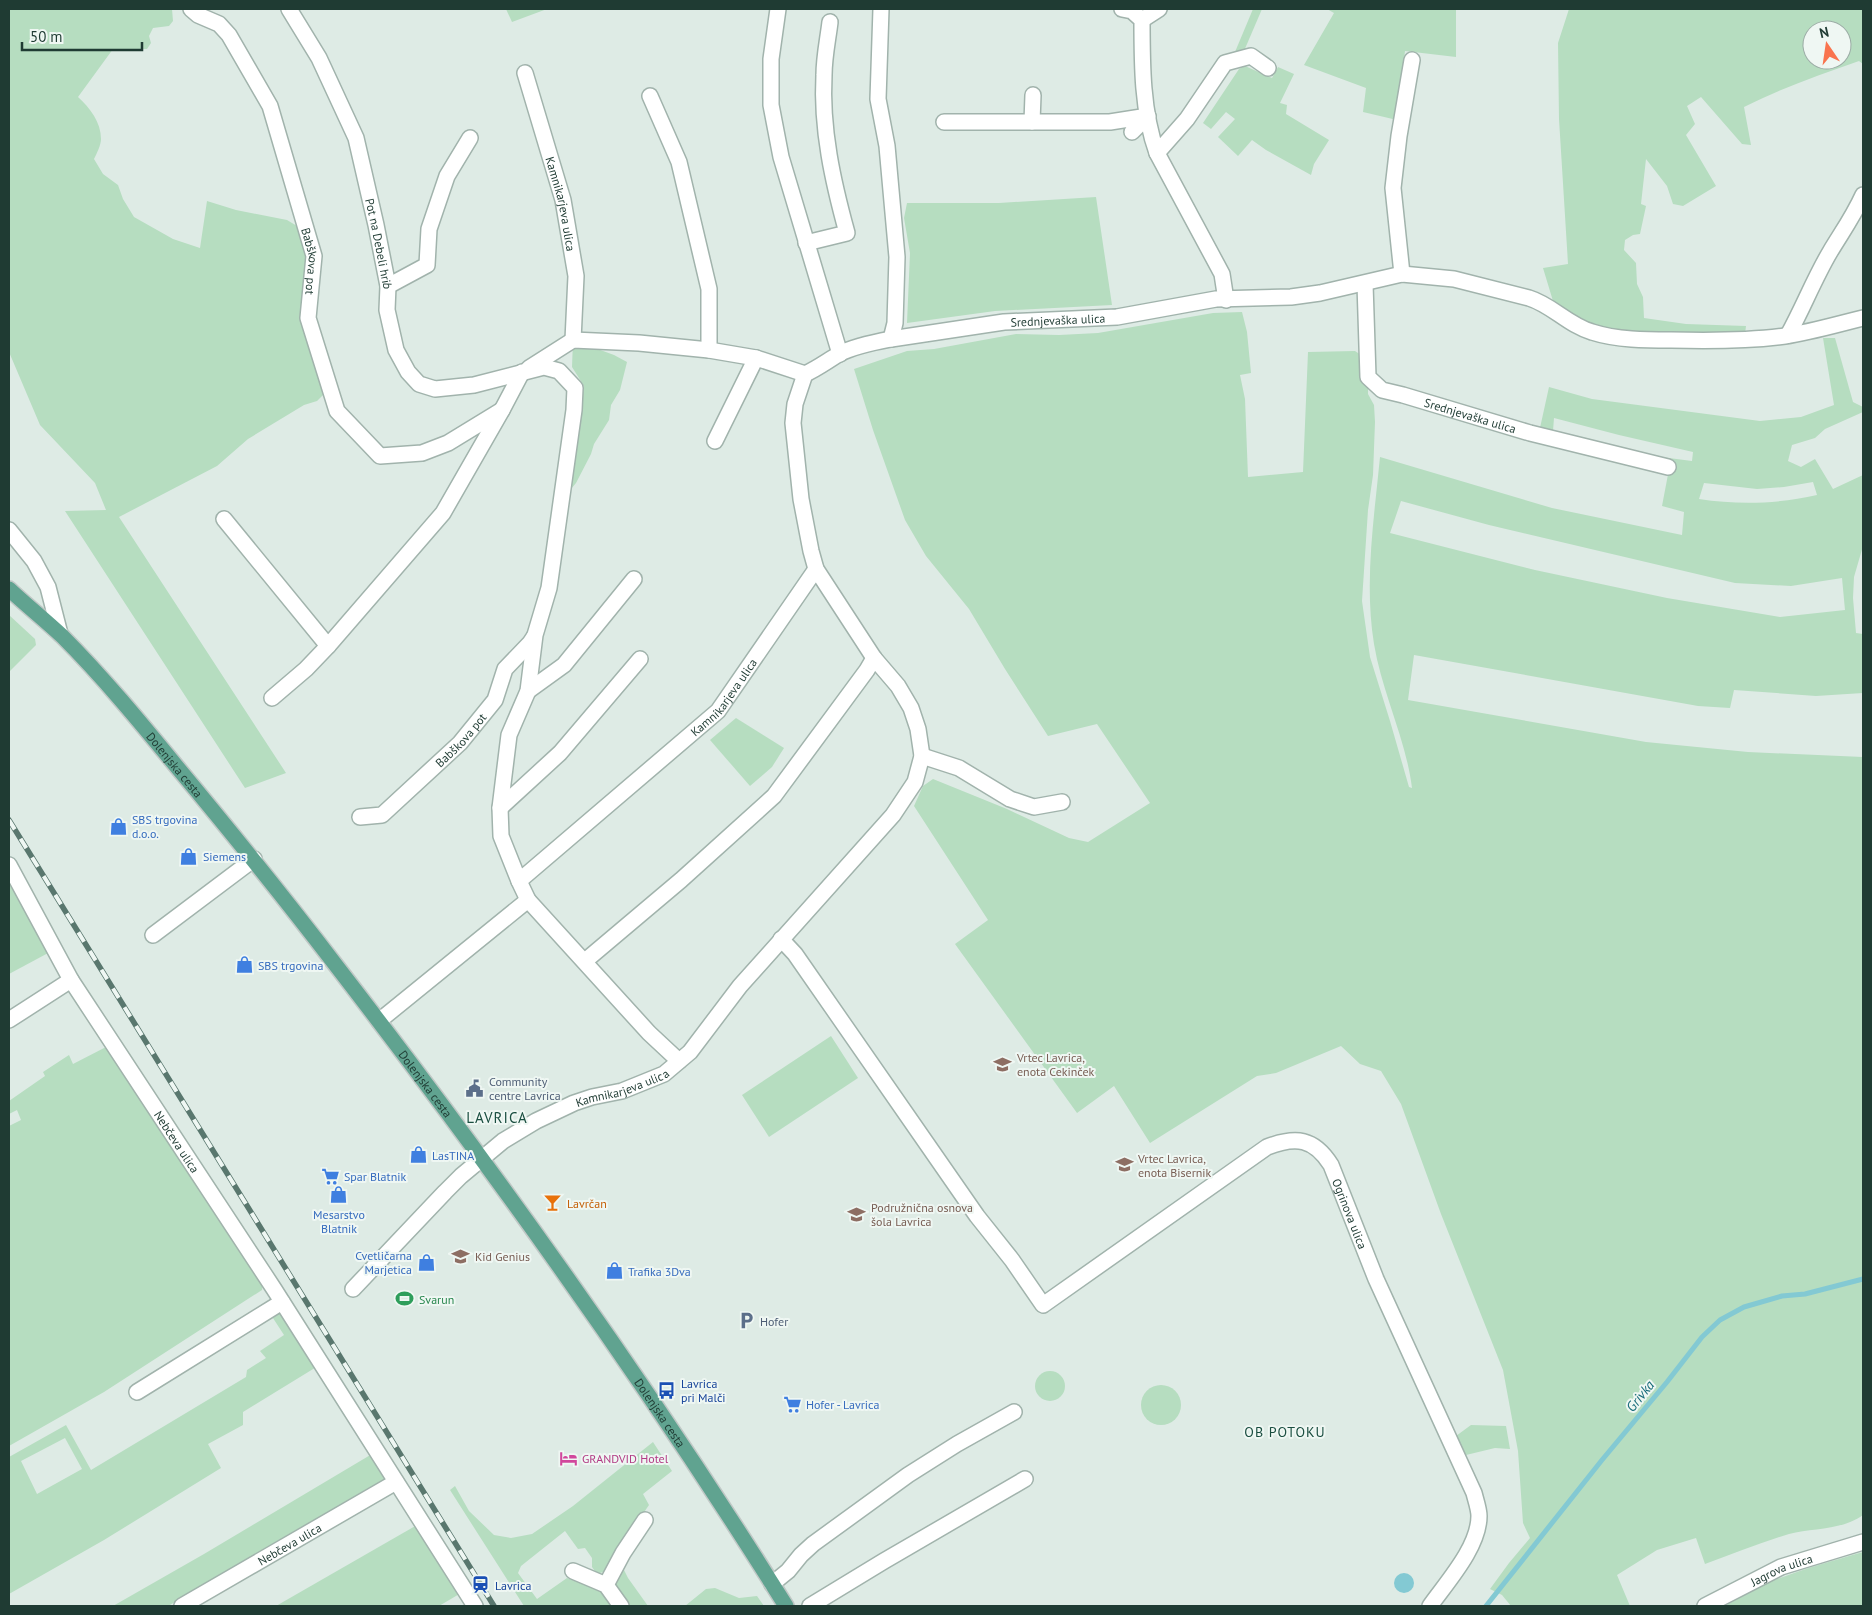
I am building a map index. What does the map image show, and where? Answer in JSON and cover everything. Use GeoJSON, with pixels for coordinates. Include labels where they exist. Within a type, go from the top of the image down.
{"type":"FeatureCollection","features":[{"type":"Feature","properties":{"kind":"main road","name":"Dolenjska cesta"},"geometry":{"type":"LineString","coordinates":[[9,589],[60,634],[103,679],[254,859],[379,1021],[545,1244],[673,1430],[786,1606]]}},
{"type":"Feature","properties":{"kind":"street","name":"Babškova pot"},"geometry":{"type":"LineString","coordinates":[[191,9],[198,15],[219,24],[229,34],[270,106],[314,256],[308,318],[337,412],[380,456],[422,453],[448,443],[502,410]]}},
{"type":"Feature","properties":{"kind":"street","name":"Pot na Debeli hrib"},"geometry":{"type":"LineString","coordinates":[[289,9],[319,58],[356,138],[388,286],[387,310],[396,350],[408,372],[419,384],[435,389],[474,384],[522,372]]}},
{"type":"Feature","properties":{"kind":"street"},"geometry":{"type":"LineString","coordinates":[[778,9],[771,59],[772,104],[781,157],[840,354]]}},
{"type":"Feature","properties":{"kind":"street"},"geometry":{"type":"LineString","coordinates":[[881,9],[878,99],[887,146],[897,257],[895,323],[891,339]]}},
{"type":"Feature","properties":{"kind":"street"},"geometry":{"type":"LineString","coordinates":[[1122,9],[1132,11],[1142,20],[1142,58],[1148,116],[1153,140],[1158,153],[1222,274],[1226,300]]}},
{"type":"Feature","properties":{"kind":"street"},"geometry":{"type":"LineString","coordinates":[[1142,20],[1159,9]]}},
{"type":"Feature","properties":{"kind":"street"},"geometry":{"type":"LineString","coordinates":[[806,243],[847,233],[833,180],[825,109],[824,75],[830,22]]}},
{"type":"Feature","properties":{"kind":"street"},"geometry":{"type":"LineString","coordinates":[[1158,153],[1187,119],[1225,63],[1251,56],[1268,68]]}},
{"type":"Feature","properties":{"kind":"street"},"geometry":{"type":"LineString","coordinates":[[1402,274],[1393,188],[1398,136],[1412,60]]}},
{"type":"Feature","properties":{"kind":"street","name":"Kamnikarjeva ulica"},"geometry":{"type":"LineString","coordinates":[[525,73],[563,200],[576,276],[573,340]]}},
{"type":"Feature","properties":{"kind":"street"},"geometry":{"type":"LineString","coordinates":[[1032,95],[1032,122]]}},
{"type":"Feature","properties":{"kind":"street"},"geometry":{"type":"LineString","coordinates":[[650,96],[679,162],[708,289],[709,350]]}},
{"type":"Feature","properties":{"kind":"street"},"geometry":{"type":"LineString","coordinates":[[944,122],[1110,122],[1148,116]]}},
{"type":"Feature","properties":{"kind":"street"},"geometry":{"type":"LineString","coordinates":[[1132,132],[1148,116]]}},
{"type":"Feature","properties":{"kind":"street"},"geometry":{"type":"LineString","coordinates":[[388,286],[427,265],[429,229],[447,176],[470,138]]}},
{"type":"Feature","properties":{"kind":"street"},"geometry":{"type":"LineString","coordinates":[[1788,336],[1814,281],[1830,252],[1853,218],[1863,195]]}},
{"type":"Feature","properties":{"kind":"street","name":"Srednjevaška ulica"},"geometry":{"type":"LineString","coordinates":[[805,374],[840,354],[874,342],[891,339],[1004,322],[1117,317],[1216,299],[1291,297],[1320,293],[1349,285],[1365,284],[1402,274],[1454,279],[1529,298],[1541,302],[1566,321],[1592,332],[1616,337],[1648,340],[1729,341],[1788,336],[1863,318]]}},
{"type":"Feature","properties":{"kind":"street","name":"Srednjevaška ulica"},"geometry":{"type":"LineString","coordinates":[[1365,284],[1368,376],[1382,390],[1530,433],[1668,466]]}},
{"type":"Feature","properties":{"kind":"street"},"geometry":{"type":"LineString","coordinates":[[272,698],[306,669],[328,646],[442,513],[522,372],[573,340],[639,343],[709,350],[756,358],[805,374]]}},
{"type":"Feature","properties":{"kind":"street"},"geometry":{"type":"LineString","coordinates":[[715,441],[756,358]]}},
{"type":"Feature","properties":{"kind":"street","name":"Babškova pot"},"geometry":{"type":"LineString","coordinates":[[522,372],[544,367],[559,371],[575,388],[574,410],[549,588],[535,635],[528,691],[509,735],[500,808],[501,836],[528,900],[649,1033],[679,1061]]}},
{"type":"Feature","properties":{"kind":"street","name":"Kamnikarjeva ulica"},"geometry":{"type":"LineString","coordinates":[[352,1290],[445,1192],[503,1141],[536,1121],[592,1097],[622,1091],[664,1074],[690,1052],[740,986],[893,815],[915,782],[922,756],[918,729],[911,708],[898,686],[874,658],[816,569],[801,499],[793,423],[795,404],[805,374]]}},
{"type":"Feature","properties":{"kind":"street"},"geometry":{"type":"LineString","coordinates":[[224,519],[328,646]]}},
{"type":"Feature","properties":{"kind":"street","name":"Dolenjska cesta"},"geometry":{"type":"LineString","coordinates":[[9,530],[34,560],[48,587],[60,634]]}},
{"type":"Feature","properties":{"kind":"street","name":"Kamnikarjeva ulica"},"geometry":{"type":"LineString","coordinates":[[519,882],[718,711],[816,569]]}},
{"type":"Feature","properties":{"kind":"street"},"geometry":{"type":"LineString","coordinates":[[528,691],[564,665],[634,579]]}},
{"type":"Feature","properties":{"kind":"street","name":"Babškova pot"},"geometry":{"type":"LineString","coordinates":[[360,817],[382,815],[460,744],[495,700],[505,669],[530,643],[535,635]]}},
{"type":"Feature","properties":{"kind":"street"},"geometry":{"type":"LineString","coordinates":[[585,961],[681,880],[774,796],[874,658]]}},
{"type":"Feature","properties":{"kind":"street"},"geometry":{"type":"LineString","coordinates":[[500,808],[560,753],[640,659]]}},
{"type":"Feature","properties":{"kind":"street"},"geometry":{"type":"LineString","coordinates":[[922,756],[959,768],[1010,799],[1034,807],[1062,802]]}},
{"type":"Feature","properties":{"kind":"street"},"geometry":{"type":"LineString","coordinates":[[154,935],[254,859]]}},
{"type":"Feature","properties":{"kind":"street","name":"Nebčeva ulica"},"geometry":{"type":"LineString","coordinates":[[9,865],[71,980],[282,1302],[475,1606]]}},
{"type":"Feature","properties":{"kind":"street"},"geometry":{"type":"LineString","coordinates":[[379,1021],[528,900]]}},
{"type":"Feature","properties":{"kind":"street","name":"Ogrinova ulica"},"geometry":{"type":"LineString","coordinates":[[781,939],[795,954],[977,1216],[1025,1278],[1043,1305],[1267,1147],[1282,1141],[1298,1140],[1310,1143],[1323,1152],[1332,1165],[1376,1279],[1443,1429],[1474,1493],[1479,1515],[1477,1530],[1464,1559],[1430,1606]]}},
{"type":"Feature","properties":{"kind":"street"},"geometry":{"type":"LineString","coordinates":[[9,1020],[71,980]]}},
{"type":"Feature","properties":{"kind":"street"},"geometry":{"type":"LineString","coordinates":[[137,1392],[282,1302]]}},
{"type":"Feature","properties":{"kind":"street"},"geometry":{"type":"LineString","coordinates":[[772,1584],[788,1571],[813,1544],[908,1475],[957,1444],[1014,1412]]}},
{"type":"Feature","properties":{"kind":"street"},"geometry":{"type":"LineString","coordinates":[[810,1606],[1025,1479]]}},
{"type":"Feature","properties":{"kind":"street","name":"Nebčeva ulica"},"geometry":{"type":"LineString","coordinates":[[182,1606],[396,1482]]}},
{"type":"Feature","properties":{"kind":"street"},"geometry":{"type":"LineString","coordinates":[[606,1585],[623,1553],[645,1520]]}},
{"type":"Feature","properties":{"kind":"street","name":"Jagrova ulica"},"geometry":{"type":"LineString","coordinates":[[1705,1606],[1781,1567],[1863,1542]]}},
{"type":"Feature","properties":{"kind":"street"},"geometry":{"type":"LineString","coordinates":[[572,1571],[606,1585],[622,1606]]}},
{"type":"Feature","properties":{"kind":"green space"},"geometry":{"type":"Polygon","coordinates":[[[9,9],[172,9],[173,21],[169,26],[153,28],[149,36],[151,43],[147,49],[113,49],[78,97],[91,111],[101,133],[99,149],[94,159],[103,174],[118,185],[123,199],[134,217],[173,239],[200,248],[207,201],[236,210],[287,220],[307,232],[307,272],[324,394],[317,401],[304,405],[248,439],[217,466],[119,517],[286,773],[245,788],[65,511],[106,510],[95,483],[40,425],[9,352],[9,9]]]}},
{"type":"Feature","properties":{"kind":"green space"},"geometry":{"type":"Polygon","coordinates":[[[506,9],[547,9],[512,22],[506,9]]]}},
{"type":"Feature","properties":{"kind":"green space"},"geometry":{"type":"Polygon","coordinates":[[[1253,9],[1262,9],[1241,58],[1235,52],[1253,9]]]}},
{"type":"Feature","properties":{"kind":"green space"},"geometry":{"type":"Polygon","coordinates":[[[1327,9],[1456,9],[1456,57],[1405,51],[1397,120],[1363,112],[1366,88],[1304,65],[1334,13],[1327,9]]]}},
{"type":"Feature","properties":{"kind":"green space"},"geometry":{"type":"Polygon","coordinates":[[[1569,9],[1863,9],[1863,64],[1859,61],[1852,63],[1852,20],[1802,20],[1802,70],[1833,70],[1744,107],[1751,145],[1742,144],[1701,97],[1687,106],[1695,124],[1686,135],[1716,186],[1683,206],[1673,204],[1667,186],[1646,159],[1641,204],[1646,206],[1640,234],[1633,235],[1625,240],[1624,250],[1636,263],[1637,284],[1643,297],[1644,318],[1686,324],[1746,326],[1745,334],[1659,336],[1605,331],[1571,316],[1553,301],[1543,268],[1568,264],[1559,119],[1558,43],[1569,9]]]}},
{"type":"Feature","properties":{"kind":"green space"},"geometry":{"type":"Polygon","coordinates":[[[1245,66],[1272,78],[1278,67],[1294,74],[1280,103],[1287,105],[1286,114],[1329,140],[1314,164],[1311,175],[1252,140],[1238,156],[1218,137],[1235,119],[1226,112],[1211,129],[1203,123],[1239,69],[1245,66]]]}},
{"type":"Feature","properties":{"kind":"green space"},"geometry":{"type":"Polygon","coordinates":[[[1096,197],[1112,305],[995,311],[907,323],[910,253],[904,218],[907,203],[999,203],[1096,197]]]}},
{"type":"Feature","properties":{"kind":"green space"},"geometry":{"type":"Polygon","coordinates":[[[1242,312],[1247,332],[1251,373],[1240,375],[1245,399],[1248,477],[1303,472],[1308,352],[1355,351],[1361,355],[1368,355],[1368,394],[1374,405],[1375,422],[1373,475],[1368,510],[1362,601],[1370,657],[1409,787],[1412,788],[1405,752],[1382,680],[1371,621],[1371,550],[1380,457],[1552,508],[1682,535],[1684,512],[1662,506],[1670,464],[1538,437],[1549,387],[1592,399],[1760,421],[1801,417],[1834,405],[1823,338],[1835,338],[1853,402],[1863,407],[1863,412],[1825,429],[1815,438],[1792,445],[1788,461],[1801,467],[1815,459],[1833,489],[1863,475],[1863,546],[1854,577],[1853,598],[1856,633],[1863,634],[1863,693],[1816,696],[1734,690],[1730,708],[1698,706],[1414,655],[1408,700],[1646,742],[1748,752],[1863,757],[1863,1515],[1855,1520],[1837,1526],[1789,1534],[1705,1564],[1696,1538],[1657,1550],[1617,1575],[1630,1606],[1511,1606],[1502,1595],[1490,1589],[1530,1538],[1523,1523],[1518,1451],[1503,1370],[1441,1214],[1401,1104],[1381,1071],[1360,1064],[1341,1046],[1276,1073],[1257,1076],[1150,1143],[1114,1086],[1077,1113],[955,944],[988,920],[914,806],[923,786],[933,779],[1007,809],[1069,838],[1088,842],[1150,803],[1097,724],[1048,736],[969,609],[926,556],[905,520],[873,430],[854,369],[907,351],[934,349],[1016,334],[1059,335],[1098,333],[1213,313],[1242,312]],[[1554,418],[1553,431],[1661,457],[1692,461],[1693,452],[1554,418]],[[1813,482],[1757,489],[1704,483],[1699,499],[1758,503],[1817,495],[1813,482]],[[1401,501],[1390,533],[1535,570],[1667,598],[1780,617],[1845,610],[1842,578],[1791,586],[1735,583],[1489,525],[1401,501]]]}},
{"type":"Feature","properties":{"kind":"green space"},"geometry":{"type":"Polygon","coordinates":[[[573,340],[614,355],[627,362],[620,390],[611,405],[609,420],[594,444],[591,454],[571,489],[584,386],[572,367],[573,340]]]}},
{"type":"Feature","properties":{"kind":"green space"},"geometry":{"type":"Polygon","coordinates":[[[9,615],[35,639],[36,645],[9,672],[9,615]]]}},
{"type":"Feature","properties":{"kind":"green space"},"geometry":{"type":"Polygon","coordinates":[[[736,718],[784,748],[772,767],[750,786],[710,740],[736,718]]]}},
{"type":"Feature","properties":{"kind":"green space"},"geometry":{"type":"Polygon","coordinates":[[[9,877],[50,952],[9,974],[9,877]]]}},
{"type":"Feature","properties":{"kind":"green space"},"geometry":{"type":"Polygon","coordinates":[[[831,1036],[858,1078],[769,1137],[742,1095],[831,1036]]]}},
{"type":"Feature","properties":{"kind":"green space"},"geometry":{"type":"Polygon","coordinates":[[[106,1047],[263,1282],[262,1290],[104,1392],[9,1446],[9,1126],[21,1120],[17,1110],[9,1114],[9,1101],[45,1076],[43,1072],[69,1055],[73,1064],[106,1047]]]}},
{"type":"Feature","properties":{"kind":"green space"},"geometry":{"type":"Polygon","coordinates":[[[281,1308],[318,1366],[243,1412],[243,1425],[208,1444],[221,1468],[104,1540],[9,1594],[9,1457],[66,1425],[91,1470],[246,1377],[247,1370],[266,1358],[260,1351],[284,1335],[271,1315],[281,1308]],[[65,1438],[21,1461],[37,1494],[82,1469],[65,1438]]]}},
{"type":"Feature","properties":{"kind":"green space"},"geometry":{"type":"Polygon","coordinates":[[[1050,1371],[1061,1375],[1065,1386],[1061,1397],[1050,1401],[1039,1397],[1035,1386],[1039,1375],[1050,1371]]]}},
{"type":"Feature","properties":{"kind":"green space"},"geometry":{"type":"Polygon","coordinates":[[[1165,1385],[1172,1388],[1178,1394],[1181,1405],[1180,1413],[1172,1422],[1165,1425],[1157,1425],[1150,1422],[1142,1413],[1141,1401],[1144,1394],[1153,1386],[1165,1385]]]}},
{"type":"Feature","properties":{"kind":"green space"},"geometry":{"type":"Polygon","coordinates":[[[1471,1425],[1506,1426],[1510,1449],[1495,1448],[1466,1455],[1456,1436],[1471,1425]]]}},
{"type":"Feature","properties":{"kind":"green space"},"geometry":{"type":"Polygon","coordinates":[[[653,1442],[672,1471],[643,1494],[649,1505],[603,1572],[597,1574],[592,1567],[592,1558],[585,1548],[578,1549],[565,1531],[521,1566],[518,1573],[537,1599],[567,1578],[601,1591],[614,1606],[524,1606],[450,1490],[455,1486],[469,1511],[494,1535],[511,1538],[532,1534],[573,1506],[653,1442]]]}},
{"type":"Feature","properties":{"kind":"green space"},"geometry":{"type":"Polygon","coordinates":[[[372,1454],[388,1481],[168,1606],[113,1606],[204,1554],[372,1454]]]}},
{"type":"Feature","properties":{"kind":"green space"},"geometry":{"type":"Polygon","coordinates":[[[417,1525],[461,1593],[439,1606],[276,1606],[417,1525]]]}},
{"type":"Feature","properties":{"kind":"green space"},"geometry":{"type":"Polygon","coordinates":[[[1863,1552],[1863,1606],[1725,1606],[1774,1580],[1863,1552]]]}},
{"type":"Feature","properties":{"kind":"green space"},"geometry":{"type":"Polygon","coordinates":[[[620,1562],[628,1578],[648,1606],[625,1606],[621,1600],[614,1586],[615,1575],[620,1562]]]}},
{"type":"Feature","properties":{"kind":"green space"},"geometry":{"type":"Polygon","coordinates":[[[715,1588],[739,1598],[757,1596],[764,1606],[685,1606],[706,1589],[715,1588]]]}},
{"type":"Feature","properties":{"kind":"water"},"geometry":{"type":"Polygon","coordinates":[[[1404,1573],[1411,1576],[1414,1583],[1411,1590],[1404,1593],[1397,1590],[1394,1583],[1397,1576],[1404,1573]]]}},
{"type":"Feature","properties":{"kind":"waterway","name":"Grivka"},"geometry":{"type":"LineString","coordinates":[[1486,1606],[1702,1337],[1720,1320],[1744,1307],[1782,1296],[1805,1294],[1863,1279]]}},
{"type":"Feature","properties":{"kind":"railway"},"geometry":{"type":"LineString","coordinates":[[9,820],[494,1606]]}},
{"type":"Feature","properties":{"kind":"place","name":"SBS trgovina d.o.o."},"geometry":{"type":"Point","coordinates":[118,826]}},
{"type":"Feature","properties":{"kind":"place","name":"Siemens"},"geometry":{"type":"Point","coordinates":[189,856]}},
{"type":"Feature","properties":{"kind":"place","name":"SBS trgovina"},"geometry":{"type":"Point","coordinates":[244,965]}},
{"type":"Feature","properties":{"kind":"place","name":"Vrtec Lavrica, enota Cekinček"},"geometry":{"type":"Point","coordinates":[1003,1064]}},
{"type":"Feature","properties":{"kind":"place","name":"Community centre Lavrica"},"geometry":{"type":"Point","coordinates":[475,1088]}},
{"type":"Feature","properties":{"kind":"place","name":"LasTINA"},"geometry":{"type":"Point","coordinates":[418,1155]}},
{"type":"Feature","properties":{"kind":"place","name":"Vrtec Lavrica, enota Bisernik"},"geometry":{"type":"Point","coordinates":[1124,1165]}},
{"type":"Feature","properties":{"kind":"place","name":"Spar Blatnik"},"geometry":{"type":"Point","coordinates":[330,1176]}},
{"type":"Feature","properties":{"kind":"place","name":"Mesarstvo Blatnik"},"geometry":{"type":"Point","coordinates":[339,1195]}},
{"type":"Feature","properties":{"kind":"place","name":"Lavrčan"},"geometry":{"type":"Point","coordinates":[553,1203]}},
{"type":"Feature","properties":{"kind":"place","name":"Podružnična osnova šola Lavrica"},"geometry":{"type":"Point","coordinates":[857,1214]}},
{"type":"Feature","properties":{"kind":"place","name":"Kid Genius"},"geometry":{"type":"Point","coordinates":[461,1256]}},
{"type":"Feature","properties":{"kind":"place","name":"Cvetličarna Marjetica"},"geometry":{"type":"Point","coordinates":[426,1262]}},
{"type":"Feature","properties":{"kind":"place","name":"Trafika 3Dva"},"geometry":{"type":"Point","coordinates":[614,1271]}},
{"type":"Feature","properties":{"kind":"place","name":"Svarun"},"geometry":{"type":"Point","coordinates":[405,1299]}},
{"type":"Feature","properties":{"kind":"place","name":"Hofer"},"geometry":{"type":"Point","coordinates":[746,1321]}},
{"type":"Feature","properties":{"kind":"place","name":"Lavrica pri Malči"},"geometry":{"type":"Point","coordinates":[667,1390]}},
{"type":"Feature","properties":{"kind":"place","name":"Hofer - Lavrica"},"geometry":{"type":"Point","coordinates":[792,1404]}},
{"type":"Feature","properties":{"kind":"place","name":"GRANDVID Hotel"},"geometry":{"type":"Point","coordinates":[568,1458]}},
{"type":"Feature","properties":{"kind":"place","name":"Lavrica"},"geometry":{"type":"Point","coordinates":[481,1585]}},
{"type":"Feature","properties":{"kind":"district","name":"LAVRICA"},"geometry":{"type":"Point","coordinates":[497,1117]}},
{"type":"Feature","properties":{"kind":"district","name":"OB POTOKU"},"geometry":{"type":"Point","coordinates":[1285,1432]}}]}
